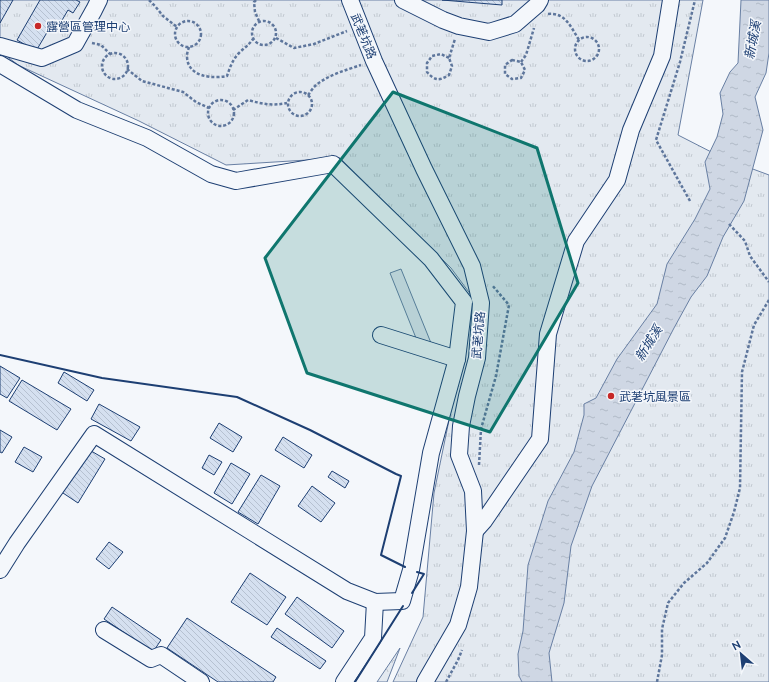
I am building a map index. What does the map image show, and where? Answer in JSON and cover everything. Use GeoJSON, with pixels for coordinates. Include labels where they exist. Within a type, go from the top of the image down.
{"type":"FeatureCollection","features":[{"type":"Feature","properties":{"kind":"street"},"geometry":{"type":"LineString","coordinates":[[0,46],[42,58],[75,44],[99,0]]}},
{"type":"Feature","properties":{"kind":"street","name":"武荖坑路"},"geometry":{"type":"LineString","coordinates":[[350,0],[374,61],[424,169],[472,266],[481,303],[477,358],[461,426],[458,455],[473,491],[475,531],[468,587],[458,625],[424,682]]}},
{"type":"Feature","properties":{"kind":"street"},"geometry":{"type":"LineString","coordinates":[[403,0],[443,20],[459,26],[489,32],[515,24],[538,3]]}},
{"type":"Feature","properties":{"kind":"street"},"geometry":{"type":"LineString","coordinates":[[475,531],[484,522],[540,439],[548,334],[576,241],[617,180],[631,130],[662,56],[671,0]]}},
{"type":"Feature","properties":{"kind":"street"},"geometry":{"type":"LineString","coordinates":[[0,64],[77,110],[147,138],[211,174],[236,181],[333,164],[431,259],[464,302],[457,359],[431,453],[411,570],[402,601],[375,602],[348,590],[94,434],[17,543],[0,570]]}},
{"type":"Feature","properties":{"kind":"street"},"geometry":{"type":"LineString","coordinates":[[381,335],[457,359]]}},
{"type":"Feature","properties":{"kind":"street"},"geometry":{"type":"LineString","coordinates":[[344,682],[373,638],[375,602]]}},
{"type":"Feature","properties":{"kind":"street"},"geometry":{"type":"LineString","coordinates":[[104,630],[151,659],[161,655],[201,682]]}},
{"type":"Feature","properties":{"kind":"path"},"geometry":{"type":"LineString","coordinates":[[148,0],[163,16],[177,27]]}},
{"type":"Feature","properties":{"kind":"path"},"geometry":{"type":"LineString","coordinates":[[256,0],[254,2],[255,12],[259,21]]}},
{"type":"Feature","properties":{"kind":"path"},"geometry":{"type":"LineString","coordinates":[[690,201],[656,140],[680,62],[695,0]]}},
{"type":"Feature","properties":{"kind":"path"},"geometry":{"type":"LineString","coordinates":[[538,3],[543,15],[554,13],[563,17],[578,40]]}},
{"type":"Feature","properties":{"kind":"path"},"geometry":{"type":"LineString","coordinates":[[521,62],[526,55],[531,40],[538,3]]}},
{"type":"Feature","properties":{"kind":"path"},"geometry":{"type":"LineString","coordinates":[[187,21],[192,22],[200,30],[198,41],[194,45],[188,47],[178,43],[175,38],[177,27],[181,23],[187,21]]}},
{"type":"Feature","properties":{"kind":"path"},"geometry":{"type":"LineString","coordinates":[[259,21],[272,22],[277,30],[276,38],[268,45],[262,46],[253,39],[252,29],[259,21]]}},
{"type":"Feature","properties":{"kind":"path"},"geometry":{"type":"LineString","coordinates":[[276,38],[294,48],[314,44],[361,26]]}},
{"type":"Feature","properties":{"kind":"path"},"geometry":{"type":"LineString","coordinates":[[449,58],[441,54],[432,56],[427,63],[427,72],[433,78],[442,80],[450,75],[452,66],[449,58],[459,26]]}},
{"type":"Feature","properties":{"kind":"path"},"geometry":{"type":"LineString","coordinates":[[81,33],[92,42],[101,46],[110,54]]}},
{"type":"Feature","properties":{"kind":"path"},"geometry":{"type":"LineString","coordinates":[[587,37],[595,40],[599,47],[598,56],[591,61],[582,61],[576,56],[574,47],[578,40],[587,37]]}},
{"type":"Feature","properties":{"kind":"path"},"geometry":{"type":"LineString","coordinates":[[188,47],[186,56],[188,64],[195,73],[219,77],[227,76],[232,63],[239,53],[249,45],[253,39]]}},
{"type":"Feature","properties":{"kind":"path"},"geometry":{"type":"LineString","coordinates":[[116,53],[121,55],[128,64],[125,74],[120,78],[109,78],[102,69],[103,63],[110,54],[116,53]]}},
{"type":"Feature","properties":{"kind":"path"},"geometry":{"type":"LineString","coordinates":[[512,60],[521,62],[524,70],[520,78],[512,80],[505,74],[505,65],[512,60]]}},
{"type":"Feature","properties":{"kind":"path"},"geometry":{"type":"LineString","coordinates":[[308,95],[315,87],[338,73],[374,61]]}},
{"type":"Feature","properties":{"kind":"path"},"geometry":{"type":"LineString","coordinates":[[127,69],[142,81],[184,92],[196,102],[209,108]]}},
{"type":"Feature","properties":{"kind":"path"},"geometry":{"type":"LineString","coordinates":[[300,92],[308,95],[312,100],[310,113],[298,117],[292,115],[288,110],[287,103],[291,95],[300,92]]}},
{"type":"Feature","properties":{"kind":"path"},"geometry":{"type":"LineString","coordinates":[[233,110],[248,100],[265,105],[287,103]]}},
{"type":"Feature","properties":{"kind":"path"},"geometry":{"type":"LineString","coordinates":[[218,101],[224,101],[230,104],[233,110],[231,121],[226,125],[220,126],[214,124],[210,120],[208,114],[209,108],[212,104],[218,101]]}},
{"type":"Feature","properties":{"kind":"path"},"geometry":{"type":"LineString","coordinates":[[729,224],[745,241],[750,256],[769,282]]}},
{"type":"Feature","properties":{"kind":"path"},"geometry":{"type":"LineString","coordinates":[[657,682],[662,655],[662,629],[668,603],[684,582],[707,563],[725,538],[734,512],[740,488],[742,372],[754,325],[769,300]]}},
{"type":"Feature","properties":{"kind":"highlighted area"},"geometry":{"type":"Polygon","coordinates":[[[393,92],[537,148],[578,283],[490,432],[307,373],[265,258],[393,92]]]}},
{"type":"Feature","properties":{"kind":"green space","name":"武荖坑風景區"},"geometry":{"type":"Polygon","coordinates":[[[0,0],[703,0],[678,135],[723,158],[769,175],[769,682],[393,682],[423,617],[434,493],[474,299],[451,268],[340,158],[226,165],[139,121],[18,65],[0,51],[0,0]]]}},
{"type":"Feature","properties":{"kind":"green space"},"geometry":{"type":"Polygon","coordinates":[[[400,648],[387,682],[377,682],[400,648]]]}},
{"type":"Feature","properties":{"kind":"shaded area"},"geometry":{"type":"Polygon","coordinates":[[[401,269],[431,343],[420,348],[390,273],[401,269]]]}},
{"type":"Feature","properties":{"kind":"water","name":"新城溪"},"geometry":{"type":"Polygon","coordinates":[[[741,0],[769,0],[769,53],[766,73],[755,97],[763,130],[744,201],[723,237],[707,276],[691,297],[674,328],[592,486],[571,546],[564,603],[549,653],[552,682],[522,682],[519,676],[518,654],[523,631],[528,565],[548,501],[574,452],[584,415],[584,404],[596,398],[617,359],[657,304],[667,264],[695,219],[710,189],[705,162],[717,137],[723,114],[720,93],[730,72],[738,63],[741,0]]]}},
{"type":"Feature","properties":{"kind":"building"},"geometry":{"type":"Polygon","coordinates":[[[0,0],[13,0],[0,23],[0,0]]]}},
{"type":"Feature","properties":{"kind":"building","name":"露營區管理中心"},"geometry":{"type":"Polygon","coordinates":[[[40,0],[76,0],[80,2],[73,13],[68,10],[58,27],[52,24],[36,51],[17,40],[40,0]]]}},
{"type":"Feature","properties":{"kind":"building"},"geometry":{"type":"Polygon","coordinates":[[[442,0],[502,0],[502,5],[442,0]]]}},
{"type":"Feature","properties":{"kind":"building"},"geometry":{"type":"Polygon","coordinates":[[[0,366],[20,378],[7,398],[0,394],[0,366]]]}},
{"type":"Feature","properties":{"kind":"building"},"geometry":{"type":"Polygon","coordinates":[[[64,372],[94,390],[87,401],[58,383],[64,372]]]}},
{"type":"Feature","properties":{"kind":"building"},"geometry":{"type":"Polygon","coordinates":[[[22,380],[71,409],[57,430],[9,401],[22,380]]]}},
{"type":"Feature","properties":{"kind":"building"},"geometry":{"type":"Polygon","coordinates":[[[99,404],[140,427],[131,441],[91,419],[99,404]]]}},
{"type":"Feature","properties":{"kind":"building"},"geometry":{"type":"Polygon","coordinates":[[[219,423],[242,437],[233,452],[210,438],[219,423]]]}},
{"type":"Feature","properties":{"kind":"building"},"geometry":{"type":"Polygon","coordinates":[[[0,430],[12,437],[2,453],[0,452],[0,430]]]}},
{"type":"Feature","properties":{"kind":"building"},"geometry":{"type":"Polygon","coordinates":[[[283,437],[312,455],[304,468],[275,450],[283,437]]]}},
{"type":"Feature","properties":{"kind":"building"},"geometry":{"type":"Polygon","coordinates":[[[24,447],[42,457],[33,472],[15,462],[24,447]]]}},
{"type":"Feature","properties":{"kind":"building"},"geometry":{"type":"Polygon","coordinates":[[[86,448],[105,459],[78,503],[60,491],[86,448]]]}},
{"type":"Feature","properties":{"kind":"building"},"geometry":{"type":"Polygon","coordinates":[[[209,455],[222,462],[214,475],[202,468],[209,455]]]}},
{"type":"Feature","properties":{"kind":"building"},"geometry":{"type":"Polygon","coordinates":[[[231,463],[250,474],[232,504],[214,493],[231,463]]]}},
{"type":"Feature","properties":{"kind":"building"},"geometry":{"type":"Polygon","coordinates":[[[332,471],[349,481],[345,488],[328,477],[332,471]]]}},
{"type":"Feature","properties":{"kind":"building"},"geometry":{"type":"Polygon","coordinates":[[[261,475],[280,486],[258,524],[238,512],[261,475]]]}},
{"type":"Feature","properties":{"kind":"building"},"geometry":{"type":"Polygon","coordinates":[[[312,486],[335,503],[321,522],[298,506],[312,486]]]}},
{"type":"Feature","properties":{"kind":"building"},"geometry":{"type":"Polygon","coordinates":[[[109,542],[123,552],[109,569],[96,559],[109,542]]]}},
{"type":"Feature","properties":{"kind":"building"},"geometry":{"type":"Polygon","coordinates":[[[250,573],[286,597],[267,625],[231,602],[250,573]]]}},
{"type":"Feature","properties":{"kind":"building"},"geometry":{"type":"Polygon","coordinates":[[[297,597],[344,631],[332,648],[285,614],[297,597]]]}},
{"type":"Feature","properties":{"kind":"building"},"geometry":{"type":"Polygon","coordinates":[[[112,607],[161,640],[153,652],[104,619],[112,607]]]}},
{"type":"Feature","properties":{"kind":"building"},"geometry":{"type":"Polygon","coordinates":[[[187,618],[276,677],[273,682],[218,682],[167,648],[187,618]]]}},
{"type":"Feature","properties":{"kind":"building"},"geometry":{"type":"Polygon","coordinates":[[[277,628],[326,661],[320,669],[271,637],[277,628]]]}},
{"type":"Feature","properties":{"kind":"wall"},"geometry":{"type":"LineString","coordinates":[[0,355],[102,378],[237,397],[310,430],[401,476],[381,555],[405,567]]}},
{"type":"Feature","properties":{"kind":"wall"},"geometry":{"type":"LineString","coordinates":[[412,593],[424,574],[417,572]]}},
{"type":"Feature","properties":{"kind":"wall"},"geometry":{"type":"LineString","coordinates":[[355,682],[403,606]]}},
{"type":"Feature","properties":{"kind":"place","name":"露營區管理中心"},"geometry":{"type":"Point","coordinates":[38,26]}},
{"type":"Feature","properties":{"kind":"place","name":"武荖坑風景區"},"geometry":{"type":"Point","coordinates":[611,396]}}]}
